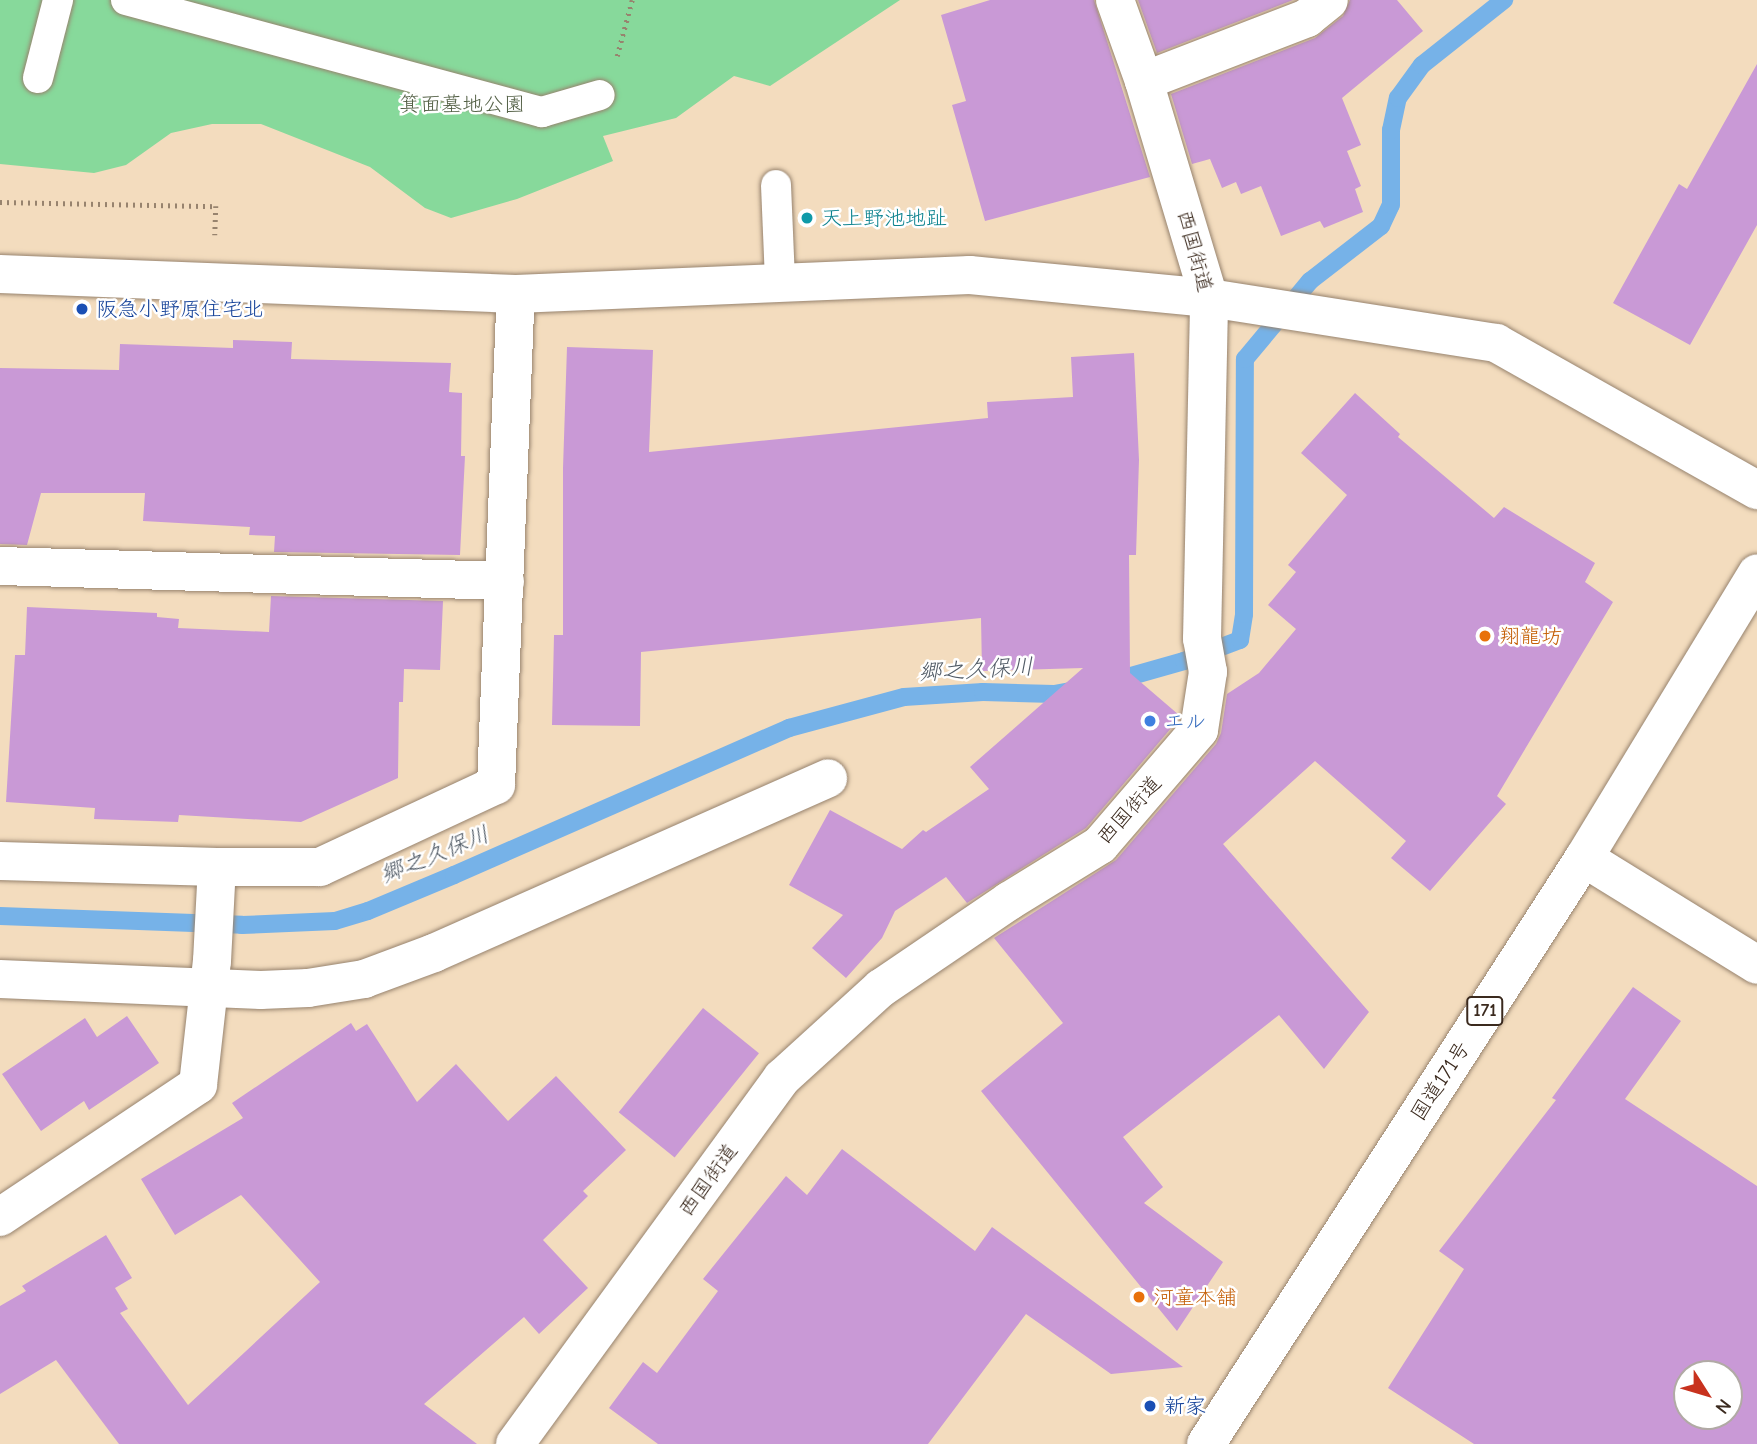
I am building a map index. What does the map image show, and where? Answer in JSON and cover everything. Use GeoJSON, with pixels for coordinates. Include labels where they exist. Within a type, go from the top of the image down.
{"type":"FeatureCollection","features":[{"type":"Feature","properties":{"kind":"main road","name":"西国街道"},"geometry":{"type":"LineString","coordinates":[[515,1444],[782,1078],[881,988],[1009,901],[1100,845],[1199,730],[1205,656],[1214,420],[1209,298],[1144,81],[1115,0]]}},
{"type":"Feature","properties":{"kind":"main road"},"geometry":{"type":"LineString","coordinates":[[1144,81],[1307,18],[1329,0]]}},
{"type":"Feature","properties":{"kind":"main road"},"geometry":{"type":"LineString","coordinates":[[0,274],[516,294],[971,275],[1209,298],[1496,344],[1757,490]]}},
{"type":"Feature","properties":{"kind":"main road"},"geometry":{"type":"LineString","coordinates":[[0,861],[216,878],[320,867],[496,785],[516,294]]}},
{"type":"Feature","properties":{"kind":"main road"},"geometry":{"type":"LineString","coordinates":[[0,566],[505,580]]}},
{"type":"Feature","properties":{"kind":"main road","name":"国道171号"},"geometry":{"type":"LineString","coordinates":[[1206,1444],[1584,858],[1757,573]]}},
{"type":"Feature","properties":{"kind":"main road"},"geometry":{"type":"LineString","coordinates":[[0,979],[210,974],[261,990],[308,988],[364,979],[396,969],[828,778]]}},
{"type":"Feature","properties":{"kind":"main road"},"geometry":{"type":"LineString","coordinates":[[1584,858],[1753,957]]}},
{"type":"Feature","properties":{"kind":"main road"},"geometry":{"type":"LineString","coordinates":[[0,1217],[198,1085],[210,974],[216,878]]}},
{"type":"Feature","properties":{"kind":"lane"},"geometry":{"type":"LineString","coordinates":[[38,78],[58,0]]}},
{"type":"Feature","properties":{"kind":"lane"},"geometry":{"type":"LineString","coordinates":[[126,0],[542,112],[600,94]]}},
{"type":"Feature","properties":{"kind":"lane"},"geometry":{"type":"LineString","coordinates":[[776,185],[780,282]]}},
{"type":"Feature","properties":{"kind":"path"},"geometry":{"type":"LineString","coordinates":[[600,94],[608,94],[632,0]]}},
{"type":"Feature","properties":{"kind":"path"},"geometry":{"type":"LineString","coordinates":[[0,202],[215,206],[215,239]]}},
{"type":"Feature","properties":{"kind":"green space","name":"箕面墓地公園"},"geometry":{"type":"Polygon","coordinates":[[[0,0],[900,0],[770,86],[734,76],[676,118],[603,136],[613,161],[517,199],[451,218],[425,208],[370,167],[261,124],[212,124],[171,133],[126,165],[94,173],[0,164],[0,0]]]}},
{"type":"Feature","properties":{"kind":"building"},"geometry":{"type":"Polygon","coordinates":[[[990,0],[1094,0],[1150,177],[985,221],[952,105],[966,101],[941,15],[990,0]]]}},
{"type":"Feature","properties":{"kind":"building"},"geometry":{"type":"Polygon","coordinates":[[[1138,0],[1293,0],[1157,53],[1138,0]]]}},
{"type":"Feature","properties":{"kind":"building"},"geometry":{"type":"Polygon","coordinates":[[[1350,0],[1397,0],[1423,31],[1342,98],[1361,145],[1347,151],[1361,186],[1355,189],[1363,212],[1324,228],[1320,221],[1281,236],[1261,186],[1241,194],[1236,182],[1222,188],[1210,159],[1192,164],[1171,94],[1315,38],[1343,16],[1350,0]]]}},
{"type":"Feature","properties":{"kind":"building"},"geometry":{"type":"Polygon","coordinates":[[[1757,64],[1757,225],[1690,345],[1613,303],[1679,184],[1687,189],[1757,64]]]}},
{"type":"Feature","properties":{"kind":"building"},"geometry":{"type":"Polygon","coordinates":[[[233,340],[292,342],[291,359],[451,363],[449,392],[462,393],[461,456],[465,456],[460,555],[274,552],[275,536],[249,535],[250,527],[143,521],[145,493],[41,493],[27,545],[0,544],[0,368],[119,370],[120,344],[233,348],[233,340]]]}},
{"type":"Feature","properties":{"kind":"building"},"geometry":{"type":"Polygon","coordinates":[[[567,347],[653,350],[649,452],[988,418],[987,402],[1073,397],[1071,357],[1134,353],[1139,460],[1136,555],[1129,555],[1130,673],[1179,715],[1178,720],[1086,828],[967,903],[946,877],[895,911],[882,938],[846,978],[812,948],[843,915],[789,885],[830,810],[902,849],[923,830],[926,832],[989,789],[970,767],[1083,668],[982,671],[981,618],[641,652],[640,726],[552,725],[554,635],[563,635],[563,468],[567,347]]]}},
{"type":"Feature","properties":{"kind":"building"},"geometry":{"type":"Polygon","coordinates":[[[1355,393],[1400,434],[1398,437],[1494,518],[1504,507],[1595,563],[1585,582],[1613,602],[1497,796],[1506,804],[1430,891],[1391,858],[1406,841],[1315,761],[1223,844],[1369,1012],[1324,1069],[1279,1015],[1123,1137],[1163,1187],[1144,1203],[1223,1262],[1177,1331],[981,1091],[1063,1023],[994,938],[1116,860],[1216,744],[1221,733],[1227,694],[1259,673],[1296,629],[1268,605],[1296,572],[1288,565],[1347,495],[1301,453],[1355,393]]]}},
{"type":"Feature","properties":{"kind":"building"},"geometry":{"type":"Polygon","coordinates":[[[271,596],[443,601],[440,670],[404,669],[403,702],[399,702],[398,778],[301,822],[179,815],[178,822],[94,819],[95,808],[6,802],[15,655],[25,655],[27,607],[157,613],[157,617],[179,619],[178,628],[269,632],[271,596]]]}},
{"type":"Feature","properties":{"kind":"building"},"geometry":{"type":"Polygon","coordinates":[[[1633,987],[1681,1021],[1625,1099],[1757,1186],[1757,1444],[1474,1444],[1388,1388],[1464,1269],[1439,1251],[1556,1100],[1552,1098],[1633,987]]]}},
{"type":"Feature","properties":{"kind":"building"},"geometry":{"type":"Polygon","coordinates":[[[703,1008],[759,1053],[675,1157],[619,1112],[703,1008]]]}},
{"type":"Feature","properties":{"kind":"building"},"geometry":{"type":"Polygon","coordinates":[[[127,1016],[159,1063],[89,1110],[84,1101],[41,1131],[2,1074],[85,1018],[97,1037],[127,1016]]]}},
{"type":"Feature","properties":{"kind":"building"},"geometry":{"type":"Polygon","coordinates":[[[351,1023],[356,1031],[367,1024],[417,1102],[456,1064],[508,1121],[556,1076],[626,1150],[583,1191],[588,1196],[543,1240],[588,1288],[539,1334],[524,1317],[424,1404],[477,1444],[119,1444],[56,1360],[0,1394],[0,1306],[26,1291],[22,1286],[106,1235],[132,1278],[115,1288],[128,1309],[120,1313],[188,1405],[320,1282],[241,1195],[175,1235],[141,1179],[243,1118],[232,1103],[351,1023]]]}},
{"type":"Feature","properties":{"kind":"building"},"geometry":{"type":"Polygon","coordinates":[[[842,1149],[975,1251],[992,1227],[1183,1367],[1111,1374],[1026,1314],[928,1444],[658,1444],[609,1408],[643,1362],[657,1373],[718,1291],[703,1279],[786,1176],[807,1195],[842,1149]]]}},
{"type":"Feature","properties":{"kind":"waterway","name":"郷之久保川"},"geometry":{"type":"LineString","coordinates":[[1110,682],[1184,661],[1240,640],[1244,614],[1245,359],[1310,281],[1381,226],[1391,205],[1391,130],[1398,98],[1422,65],[1504,0]]}},
{"type":"Feature","properties":{"kind":"waterway","name":"郷之久保川"},"geometry":{"type":"LineString","coordinates":[[0,916],[242,925],[335,921],[368,911],[454,875],[789,728],[904,697],[983,692],[1054,694],[1076,690]]}},
{"type":"Feature","properties":{"kind":"place","name":"天上野池地趾"},"geometry":{"type":"Point","coordinates":[807,218]}},
{"type":"Feature","properties":{"kind":"place","name":"阪急小野原住宅北"},"geometry":{"type":"Point","coordinates":[82,309]}},
{"type":"Feature","properties":{"kind":"place","name":"翔龍坊"},"geometry":{"type":"Point","coordinates":[1485,636]}},
{"type":"Feature","properties":{"kind":"place","name":"エル"},"geometry":{"type":"Point","coordinates":[1150,721]}},
{"type":"Feature","properties":{"kind":"place","name":"河童本舗"},"geometry":{"type":"Point","coordinates":[1139,1297]}},
{"type":"Feature","properties":{"kind":"place","name":"新家"},"geometry":{"type":"Point","coordinates":[1150,1406]}}]}
